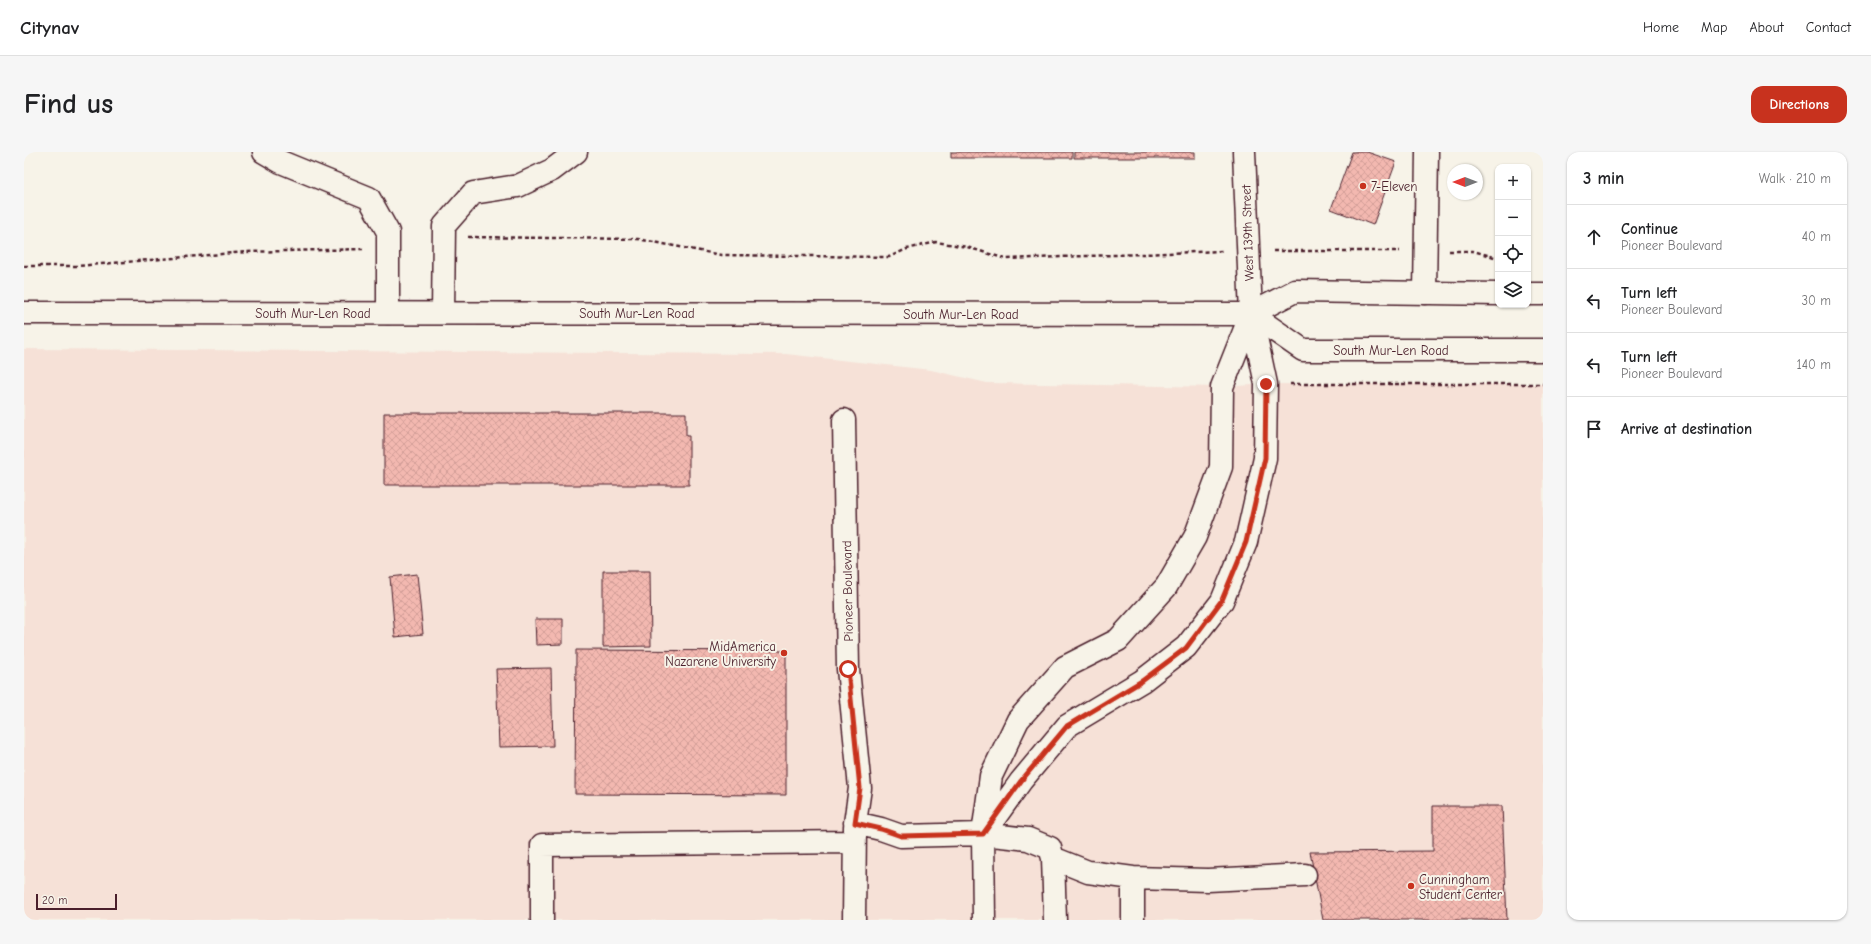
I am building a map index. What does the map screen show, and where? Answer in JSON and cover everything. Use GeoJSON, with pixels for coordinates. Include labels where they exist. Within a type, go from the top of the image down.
{"type":"FeatureCollection","features":[{"type":"Feature","properties":{"kind":"street"},"geometry":{"type":"LineString","coordinates":[[443,313],[444,226],[473,193],[518,186],[552,170],[576,152]]}},
{"type":"Feature","properties":{"kind":"street","name":"West 139th Street"},"geometry":{"type":"LineString","coordinates":[[1244,152],[1251,314]]}},
{"type":"Feature","properties":{"kind":"street"},"geometry":{"type":"LineString","coordinates":[[1425,293],[1427,152]]}},
{"type":"Feature","properties":{"kind":"street"},"geometry":{"type":"LineString","coordinates":[[272,157],[369,198],[388,232],[388,313]]}},
{"type":"Feature","properties":{"kind":"street","name":"South Mur-Len Road"},"geometry":{"type":"LineString","coordinates":[[24,313],[1251,314],[1295,291],[1495,294]]}},
{"type":"Feature","properties":{"kind":"street"},"geometry":{"type":"LineString","coordinates":[[1531,294],[1543,294]]}},
{"type":"Feature","properties":{"kind":"street"},"geometry":{"type":"LineString","coordinates":[[983,834],[1021,781],[1067,726],[1142,681],[1186,648],[1222,600],[1246,542],[1265,458],[1266,384],[1251,314]]}},
{"type":"Feature","properties":{"kind":"street"},"geometry":{"type":"LineString","coordinates":[[984,920],[983,834],[991,776],[1018,720],[1064,667],[1118,640],[1166,588],[1195,537],[1221,467],[1222,387],[1251,314]]}},
{"type":"Feature","properties":{"kind":"street","name":"South Mur-Len Road"},"geometry":{"type":"LineString","coordinates":[[1251,314],[1303,350],[1543,350]]}},
{"type":"Feature","properties":{"kind":"street","name":"Pioneer Boulevard"},"geometry":{"type":"LineString","coordinates":[[844,420],[848,669],[860,788],[855,833],[854,920]]}},
{"type":"Feature","properties":{"kind":"street"},"geometry":{"type":"LineString","coordinates":[[542,920],[542,845],[855,833],[881,829],[901,836],[983,834],[1028,839],[1050,848],[1053,858],[1055,920]]}},
{"type":"Feature","properties":{"kind":"street"},"geometry":{"type":"LineString","coordinates":[[1053,858],[1088,872],[1133,878],[1208,880],[1305,875]]}},
{"type":"Feature","properties":{"kind":"street"},"geometry":{"type":"LineString","coordinates":[[1133,878],[1134,920]]}},
{"type":"Feature","properties":{"kind":"path"},"geometry":{"type":"LineString","coordinates":[[444,236],[638,239],[721,255],[889,257],[907,249],[936,242],[967,247],[1006,259],[1214,252]]}},
{"type":"Feature","properties":{"kind":"path"},"geometry":{"type":"LineString","coordinates":[[24,266],[77,266],[246,252],[367,249],[388,244]]}},
{"type":"Feature","properties":{"kind":"path"},"geometry":{"type":"LineString","coordinates":[[1280,251],[1473,251],[1495,257]]}},
{"type":"Feature","properties":{"kind":"path"},"geometry":{"type":"LineString","coordinates":[[1266,384],[1543,384]]}},
{"type":"Feature","properties":{"kind":"shaded area","name":"MidAmerica Nazarene University"},"geometry":{"type":"Polygon","coordinates":[[[24,349],[786,354],[931,370],[987,383],[1222,387],[1266,384],[1543,384],[1543,920],[24,920],[24,349]]]}},
{"type":"Feature","properties":{"kind":"building"},"geometry":{"type":"Polygon","coordinates":[[[951,152],[1072,152],[1072,158],[951,158],[951,152]]]}},
{"type":"Feature","properties":{"kind":"building"},"geometry":{"type":"Polygon","coordinates":[[[1074,152],[1195,152],[1195,158],[1074,158],[1074,152]]]}},
{"type":"Feature","properties":{"kind":"building","name":"7-Eleven"},"geometry":{"type":"Polygon","coordinates":[[[1352,152],[1367,152],[1396,162],[1373,225],[1331,209],[1352,152]]]}},
{"type":"Feature","properties":{"kind":"building"},"geometry":{"type":"Polygon","coordinates":[[[384,413],[686,413],[686,436],[689,436],[689,485],[384,485],[384,413]]]}},
{"type":"Feature","properties":{"kind":"building"},"geometry":{"type":"Polygon","coordinates":[[[603,571],[650,571],[651,646],[603,647],[603,571]]]}},
{"type":"Feature","properties":{"kind":"building"},"geometry":{"type":"Polygon","coordinates":[[[417,574],[423,634],[395,637],[390,577],[417,574]]]}},
{"type":"Feature","properties":{"kind":"building"},"geometry":{"type":"Polygon","coordinates":[[[535,619],[563,619],[563,644],[536,645],[535,619]]]}},
{"type":"Feature","properties":{"kind":"building"},"geometry":{"type":"Polygon","coordinates":[[[576,650],[786,651],[786,795],[575,794],[576,650]]]}},
{"type":"Feature","properties":{"kind":"building"},"geometry":{"type":"Polygon","coordinates":[[[551,668],[553,746],[499,747],[496,669],[551,668]]]}},
{"type":"Feature","properties":{"kind":"building","name":"Cunningham Student Center"},"geometry":{"type":"Polygon","coordinates":[[[1433,806],[1502,806],[1507,920],[1323,920],[1310,852],[1433,851],[1433,806]]]}},
{"type":"Feature","properties":{"kind":"place","name":"7-Eleven"},"geometry":{"type":"Point","coordinates":[1363,186]}},
{"type":"Feature","properties":{"kind":"place","name":"MidAmerica Nazarene University"},"geometry":{"type":"Point","coordinates":[784,653]}},
{"type":"Feature","properties":{"kind":"place","name":"Cunningham Student Center"},"geometry":{"type":"Point","coordinates":[1411,886]}},
{"type":"Feature","properties":{"kind":"route"},"geometry":{"type":"LineString","coordinates":[[848,669],[860,788],[855,823],[881,829],[901,836],[983,834],[1003,804],[1067,726],[1142,681],[1186,648],[1222,600],[1246,542],[1265,458],[1266,384]]}}]}
